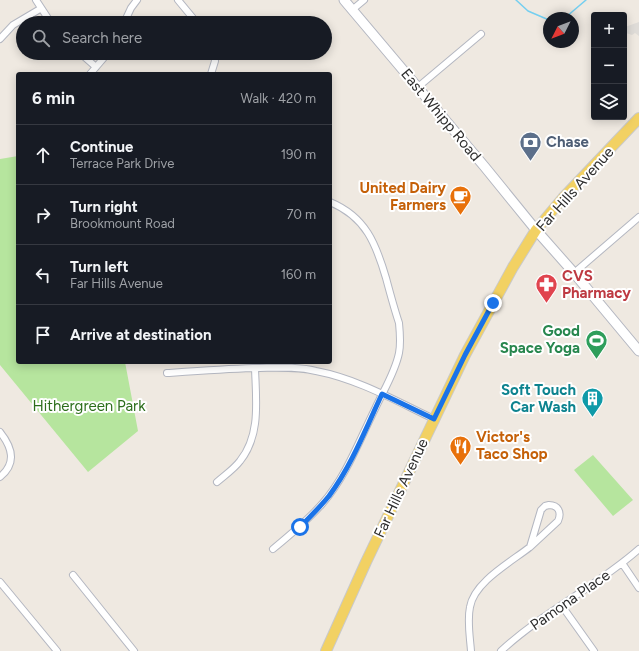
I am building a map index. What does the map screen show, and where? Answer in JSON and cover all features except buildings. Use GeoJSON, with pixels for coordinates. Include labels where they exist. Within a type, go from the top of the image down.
{"type":"FeatureCollection","features":[{"type":"Feature","properties":{"kind":"main road","name":"East Whipp Road"},"geometry":{"type":"LineString","coordinates":[[344,0],[639,351]]}},
{"type":"Feature","properties":{"kind":"main road","name":"Far Hills Avenue"},"geometry":{"type":"LineString","coordinates":[[326,651],[353,590],[465,355],[513,267],[536,230],[564,197],[639,118]]}},
{"type":"Feature","properties":{"kind":"street"},"geometry":{"type":"LineString","coordinates":[[36,0],[46,16]]}},
{"type":"Feature","properties":{"kind":"street"},"geometry":{"type":"LineString","coordinates":[[127,16],[136,0]]}},
{"type":"Feature","properties":{"kind":"street"},"geometry":{"type":"LineString","coordinates":[[178,0],[191,16]]}},
{"type":"Feature","properties":{"kind":"street"},"geometry":{"type":"LineString","coordinates":[[352,10],[364,0]]}},
{"type":"Feature","properties":{"kind":"street"},"geometry":{"type":"LineString","coordinates":[[28,16],[40,9]]}},
{"type":"Feature","properties":{"kind":"street"},"geometry":{"type":"LineString","coordinates":[[0,39],[16,23]]}},
{"type":"Feature","properties":{"kind":"street"},"geometry":{"type":"LineString","coordinates":[[418,87],[481,34]]}},
{"type":"Feature","properties":{"kind":"street"},"geometry":{"type":"LineString","coordinates":[[88,60],[96,67]]}},
{"type":"Feature","properties":{"kind":"street"},"geometry":{"type":"LineString","coordinates":[[92,72],[102,60]]}},
{"type":"Feature","properties":{"kind":"street"},"geometry":{"type":"LineString","coordinates":[[212,72],[215,60]]}},
{"type":"Feature","properties":{"kind":"street"},"geometry":{"type":"LineString","coordinates":[[273,549],[303,524],[330,494],[347,467],[382,394],[399,353],[399,323],[370,234],[352,214],[332,203]]}},
{"type":"Feature","properties":{"kind":"street"},"geometry":{"type":"LineString","coordinates":[[574,273],[639,217]]}},
{"type":"Feature","properties":{"kind":"street"},"geometry":{"type":"LineString","coordinates":[[168,373],[301,365],[347,379],[434,419]]}},
{"type":"Feature","properties":{"kind":"street"},"geometry":{"type":"LineString","coordinates":[[217,482],[240,462],[252,439],[257,407],[255,368]]}},
{"type":"Feature","properties":{"kind":"street"},"geometry":{"type":"LineString","coordinates":[[0,432],[9,445],[11,455],[8,468],[0,477]]}},
{"type":"Feature","properties":{"kind":"street"},"geometry":{"type":"LineString","coordinates":[[471,651],[469,613],[473,596],[484,583],[530,547],[558,521],[560,513],[555,506],[549,504],[541,510],[534,528],[530,547]]}},
{"type":"Feature","properties":{"kind":"street","name":"Pamona Place"},"geometry":{"type":"LineString","coordinates":[[502,651],[522,634],[622,563],[639,549]]}},
{"type":"Feature","properties":{"kind":"street"},"geometry":{"type":"LineString","coordinates":[[622,563],[639,588]]}},
{"type":"Feature","properties":{"kind":"street"},"geometry":{"type":"LineString","coordinates":[[73,575],[134,651]]}},
{"type":"Feature","properties":{"kind":"street"},"geometry":{"type":"LineString","coordinates":[[0,582],[57,651]]}},
{"type":"Feature","properties":{"kind":"street"},"geometry":{"type":"LineString","coordinates":[[562,606],[594,651]]}},
{"type":"Feature","properties":{"kind":"green space","name":"Hithergreen Park"},"geometry":{"type":"Polygon","coordinates":[[[16,156],[16,364],[125,364],[138,431],[88,472],[0,365],[0,159],[16,156]]]}},
{"type":"Feature","properties":{"kind":"green space"},"geometry":{"type":"Polygon","coordinates":[[[593,455],[633,500],[613,516],[574,470],[593,455]]]}},
{"type":"Feature","properties":{"kind":"shaded area"},"geometry":{"type":"Polygon","coordinates":[[[639,22],[639,36],[635,33],[632,35],[627,33],[627,26],[639,22]]]}},
{"type":"Feature","properties":{"kind":"waterway"},"geometry":{"type":"LineString","coordinates":[[516,0],[528,11],[543,17]]}},
{"type":"Feature","properties":{"kind":"waterway"},"geometry":{"type":"LineString","coordinates":[[572,12],[586,0]]}},
{"type":"Feature","properties":{"kind":"place","name":"Chase"},"geometry":{"type":"Point","coordinates":[531,162]}},
{"type":"Feature","properties":{"kind":"place","name":"United Dairy Farmers"},"geometry":{"type":"Point","coordinates":[461,216]}},
{"type":"Feature","properties":{"kind":"place","name":"CVS Pharmacy"},"geometry":{"type":"Point","coordinates":[546,304]}},
{"type":"Feature","properties":{"kind":"place","name":"Good Space Yoga"},"geometry":{"type":"Point","coordinates":[596,360]}},
{"type":"Feature","properties":{"kind":"place","name":"Soft Touch Car Wash"},"geometry":{"type":"Point","coordinates":[592,418]}},
{"type":"Feature","properties":{"kind":"place","name":"Victor's Taco Shop"},"geometry":{"type":"Point","coordinates":[460,466]}},
{"type":"Feature","properties":{"kind":"route"},"geometry":{"type":"LineString","coordinates":[[300,527],[322,504],[338,483],[382,394],[434,419],[465,355],[493,303]]}}]}
